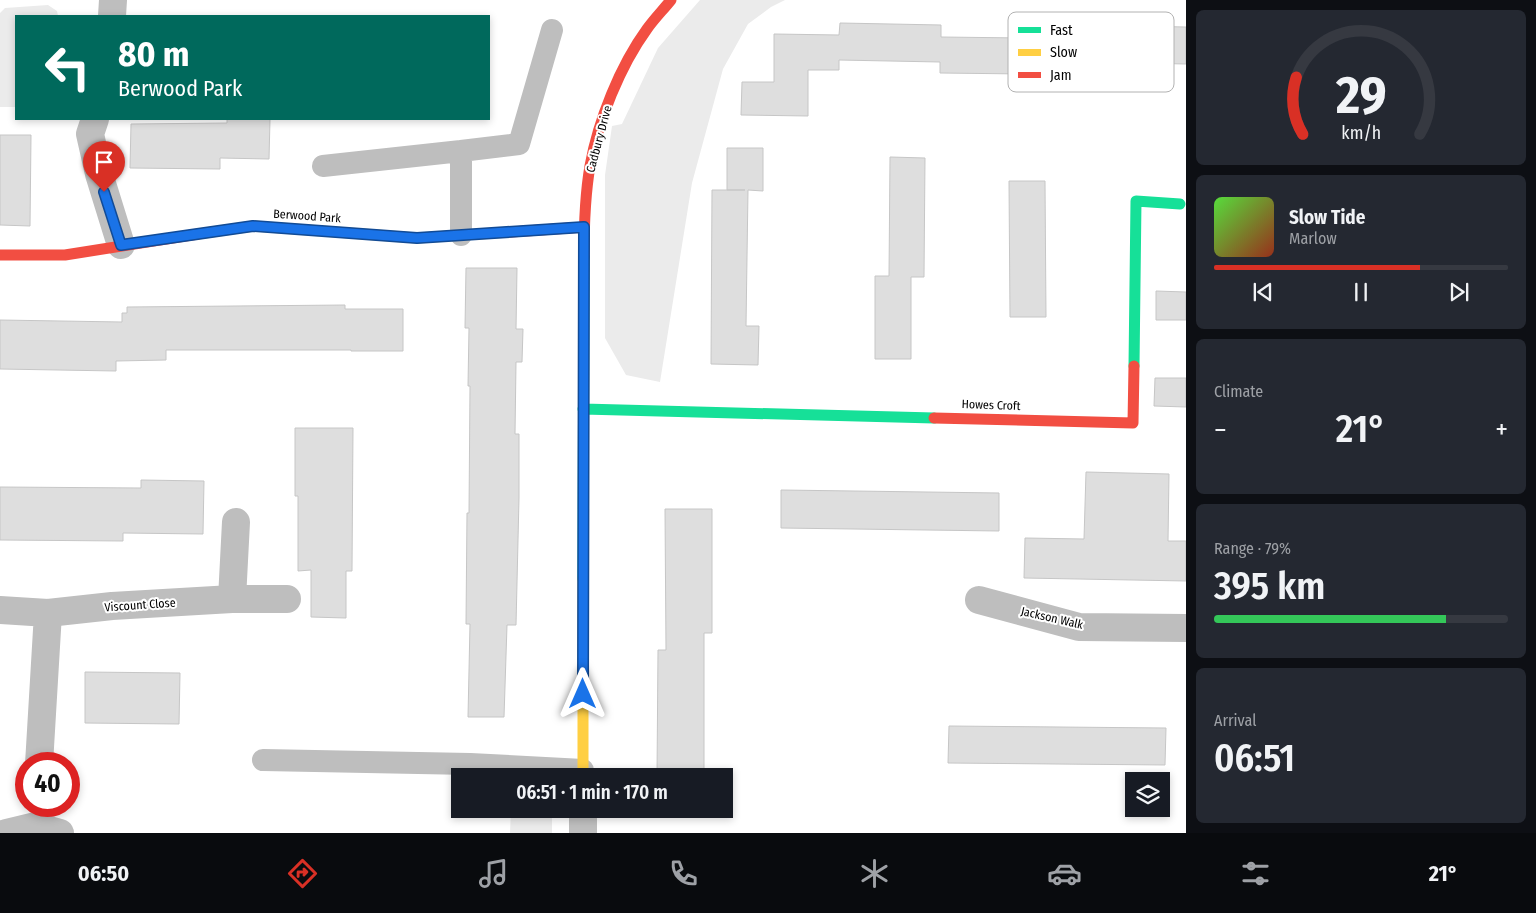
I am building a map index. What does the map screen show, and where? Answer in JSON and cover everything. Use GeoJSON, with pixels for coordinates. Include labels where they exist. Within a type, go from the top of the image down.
{"type":"FeatureCollection","features":[{"type":"Feature","properties":{"kind":"street"},"geometry":{"type":"LineString","coordinates":[[112,15],[113,0]]}},
{"type":"Feature","properties":{"kind":"street","name":"Cadbury Drive"},"geometry":{"type":"LineString","coordinates":[[583,768],[584,227],[590,165],[604,114],[623,69],[646,30],[671,0]]}},
{"type":"Feature","properties":{"kind":"street"},"geometry":{"type":"LineString","coordinates":[[95,120],[90,134],[99,174],[121,245]]}},
{"type":"Feature","properties":{"kind":"street","name":"Howes Croft"},"geometry":{"type":"LineString","coordinates":[[583,409],[1133,423],[1136,201],[1180,204]]}},
{"type":"Feature","properties":{"kind":"street","name":"Berwood Park"},"geometry":{"type":"LineString","coordinates":[[0,255],[64,255],[253,226],[417,238],[584,227]]}},
{"type":"Feature","properties":{"kind":"street"},"geometry":{"type":"LineString","coordinates":[[232,599],[236,522]]}},
{"type":"Feature","properties":{"kind":"street","name":"Viscount Close"},"geometry":{"type":"LineString","coordinates":[[0,610],[48,613],[112,606],[232,599],[287,599]]}},
{"type":"Feature","properties":{"kind":"street","name":"Jackson Walk"},"geometry":{"type":"LineString","coordinates":[[978,600],[1079,626],[1186,628]]}},
{"type":"Feature","properties":{"kind":"street"},"geometry":{"type":"LineString","coordinates":[[40,752],[48,613]]}},
{"type":"Feature","properties":{"kind":"street"},"geometry":{"type":"LineString","coordinates":[[583,818],[583,833]]}},
{"type":"Feature","properties":{"kind":"street"},"geometry":{"type":"LineString","coordinates":[[6,833],[44,822]]}},
{"type":"Feature","properties":{"kind":"lane"},"geometry":{"type":"LineString","coordinates":[[323,166],[519,144],[552,30]]}},
{"type":"Feature","properties":{"kind":"lane"},"geometry":{"type":"LineString","coordinates":[[461,152],[461,235]]}},
{"type":"Feature","properties":{"kind":"lane"},"geometry":{"type":"LineString","coordinates":[[263,760],[470,764],[520,768]]}},
{"type":"Feature","properties":{"kind":"shaded area"},"geometry":{"type":"Polygon","coordinates":[[[700,0],[785,0],[771,7],[748,24],[723,69],[692,183],[660,382],[626,375],[605,338],[605,175],[612,126],[622,124],[658,48],[700,0]]]}},
{"type":"Feature","properties":{"kind":"shaded area"},"geometry":{"type":"Polygon","coordinates":[[[48,5],[57,11],[58,15],[15,15],[15,107],[0,107],[0,13],[5,8],[48,5]]]}},
{"type":"Feature","properties":{"kind":"shaded area"},"geometry":{"type":"Polygon","coordinates":[[[511,818],[552,818],[552,833],[510,833],[511,818]]]}},
{"type":"Feature","properties":{"kind":"building"},"geometry":{"type":"Polygon","coordinates":[[[840,23],[941,25],[941,37],[1008,38],[1008,74],[940,73],[940,62],[839,60],[839,70],[808,70],[808,116],[741,115],[742,82],[774,82],[774,34],[839,35],[840,23]]]}},
{"type":"Feature","properties":{"kind":"building"},"geometry":{"type":"Polygon","coordinates":[[[1174,27],[1186,27],[1186,64],[1174,64],[1174,27]]]}},
{"type":"Feature","properties":{"kind":"building"},"geometry":{"type":"Polygon","coordinates":[[[227,120],[270,120],[269,159],[220,158],[220,169],[130,168],[131,124],[227,123],[227,120]]]}},
{"type":"Feature","properties":{"kind":"building"},"geometry":{"type":"Polygon","coordinates":[[[0,135],[31,135],[30,226],[0,225],[0,135]]]}},
{"type":"Feature","properties":{"kind":"building"},"geometry":{"type":"Polygon","coordinates":[[[727,148],[763,148],[763,191],[748,190],[746,326],[759,326],[758,365],[711,364],[712,190],[727,190],[727,148]]]}},
{"type":"Feature","properties":{"kind":"building"},"geometry":{"type":"Polygon","coordinates":[[[890,157],[925,158],[924,277],[911,277],[911,359],[875,359],[875,276],[889,276],[890,157]]]}},
{"type":"Feature","properties":{"kind":"building"},"geometry":{"type":"Polygon","coordinates":[[[1009,181],[1045,181],[1046,317],[1010,317],[1009,181]]]}},
{"type":"Feature","properties":{"kind":"building"},"geometry":{"type":"Polygon","coordinates":[[[466,268],[517,268],[516,329],[523,329],[522,362],[516,362],[515,434],[519,434],[519,498],[516,625],[507,625],[504,717],[468,717],[470,624],[466,624],[470,386],[468,386],[469,328],[465,328],[466,268]]]}},
{"type":"Feature","properties":{"kind":"building"},"geometry":{"type":"Polygon","coordinates":[[[1156,291],[1186,292],[1186,320],[1156,320],[1156,291]]]}},
{"type":"Feature","properties":{"kind":"building"},"geometry":{"type":"Polygon","coordinates":[[[345,305],[345,309],[403,309],[403,351],[166,350],[166,360],[116,361],[116,371],[0,369],[0,320],[122,322],[122,313],[127,313],[127,307],[345,305]]]}},
{"type":"Feature","properties":{"kind":"building"},"geometry":{"type":"Polygon","coordinates":[[[1155,378],[1186,378],[1186,407],[1154,406],[1155,378]]]}},
{"type":"Feature","properties":{"kind":"building"},"geometry":{"type":"Polygon","coordinates":[[[295,428],[353,428],[352,571],[346,571],[346,618],[311,617],[311,570],[298,571],[298,496],[295,496],[295,428]]]}},
{"type":"Feature","properties":{"kind":"building"},"geometry":{"type":"Polygon","coordinates":[[[1086,472],[1169,474],[1168,541],[1186,541],[1186,581],[1024,578],[1025,538],[1084,539],[1086,472]]]}},
{"type":"Feature","properties":{"kind":"building"},"geometry":{"type":"Polygon","coordinates":[[[141,480],[204,481],[203,534],[123,533],[123,541],[0,540],[0,487],[141,488],[141,480]]]}},
{"type":"Feature","properties":{"kind":"building"},"geometry":{"type":"Polygon","coordinates":[[[781,490],[999,493],[999,531],[781,528],[781,490]]]}},
{"type":"Feature","properties":{"kind":"building"},"geometry":{"type":"Polygon","coordinates":[[[665,509],[712,509],[712,633],[704,633],[704,768],[657,768],[658,650],[666,650],[665,509]]]}},
{"type":"Feature","properties":{"kind":"building"},"geometry":{"type":"Polygon","coordinates":[[[85,672],[180,673],[179,724],[85,723],[85,672]]]}},
{"type":"Feature","properties":{"kind":"building"},"geometry":{"type":"Polygon","coordinates":[[[949,726],[1166,728],[1165,765],[948,763],[949,726]]]}},
{"type":"Feature","properties":{"kind":"traffic: fast"},"geometry":{"type":"LineString","coordinates":[[1134,366],[1136,201],[1180,204]]}},
{"type":"Feature","properties":{"kind":"traffic: fast"},"geometry":{"type":"LineString","coordinates":[[583,579],[584,257]]}},
{"type":"Feature","properties":{"kind":"traffic: fast"},"geometry":{"type":"LineString","coordinates":[[583,409],[934,418]]}},
{"type":"Feature","properties":{"kind":"traffic: slow"},"geometry":{"type":"LineString","coordinates":[[198,234],[253,226],[417,238],[511,232]]}},
{"type":"Feature","properties":{"kind":"traffic: slow"},"geometry":{"type":"LineString","coordinates":[[583,579],[583,768]]}},
{"type":"Feature","properties":{"kind":"traffic: jam"},"geometry":{"type":"LineString","coordinates":[[584,257],[588,177],[604,113],[619,77],[637,44],[671,0]]}},
{"type":"Feature","properties":{"kind":"traffic: jam"},"geometry":{"type":"LineString","coordinates":[[511,232],[584,227]]}},
{"type":"Feature","properties":{"kind":"traffic: jam"},"geometry":{"type":"LineString","coordinates":[[0,255],[65,255],[198,234]]}},
{"type":"Feature","properties":{"kind":"traffic: jam"},"geometry":{"type":"LineString","coordinates":[[934,418],[1133,423],[1134,366]]}},
{"type":"Feature","properties":{"kind":"route"},"geometry":{"type":"LineString","coordinates":[[104,192],[121,245],[253,226],[417,238],[584,227],[583,694]]}}]}
